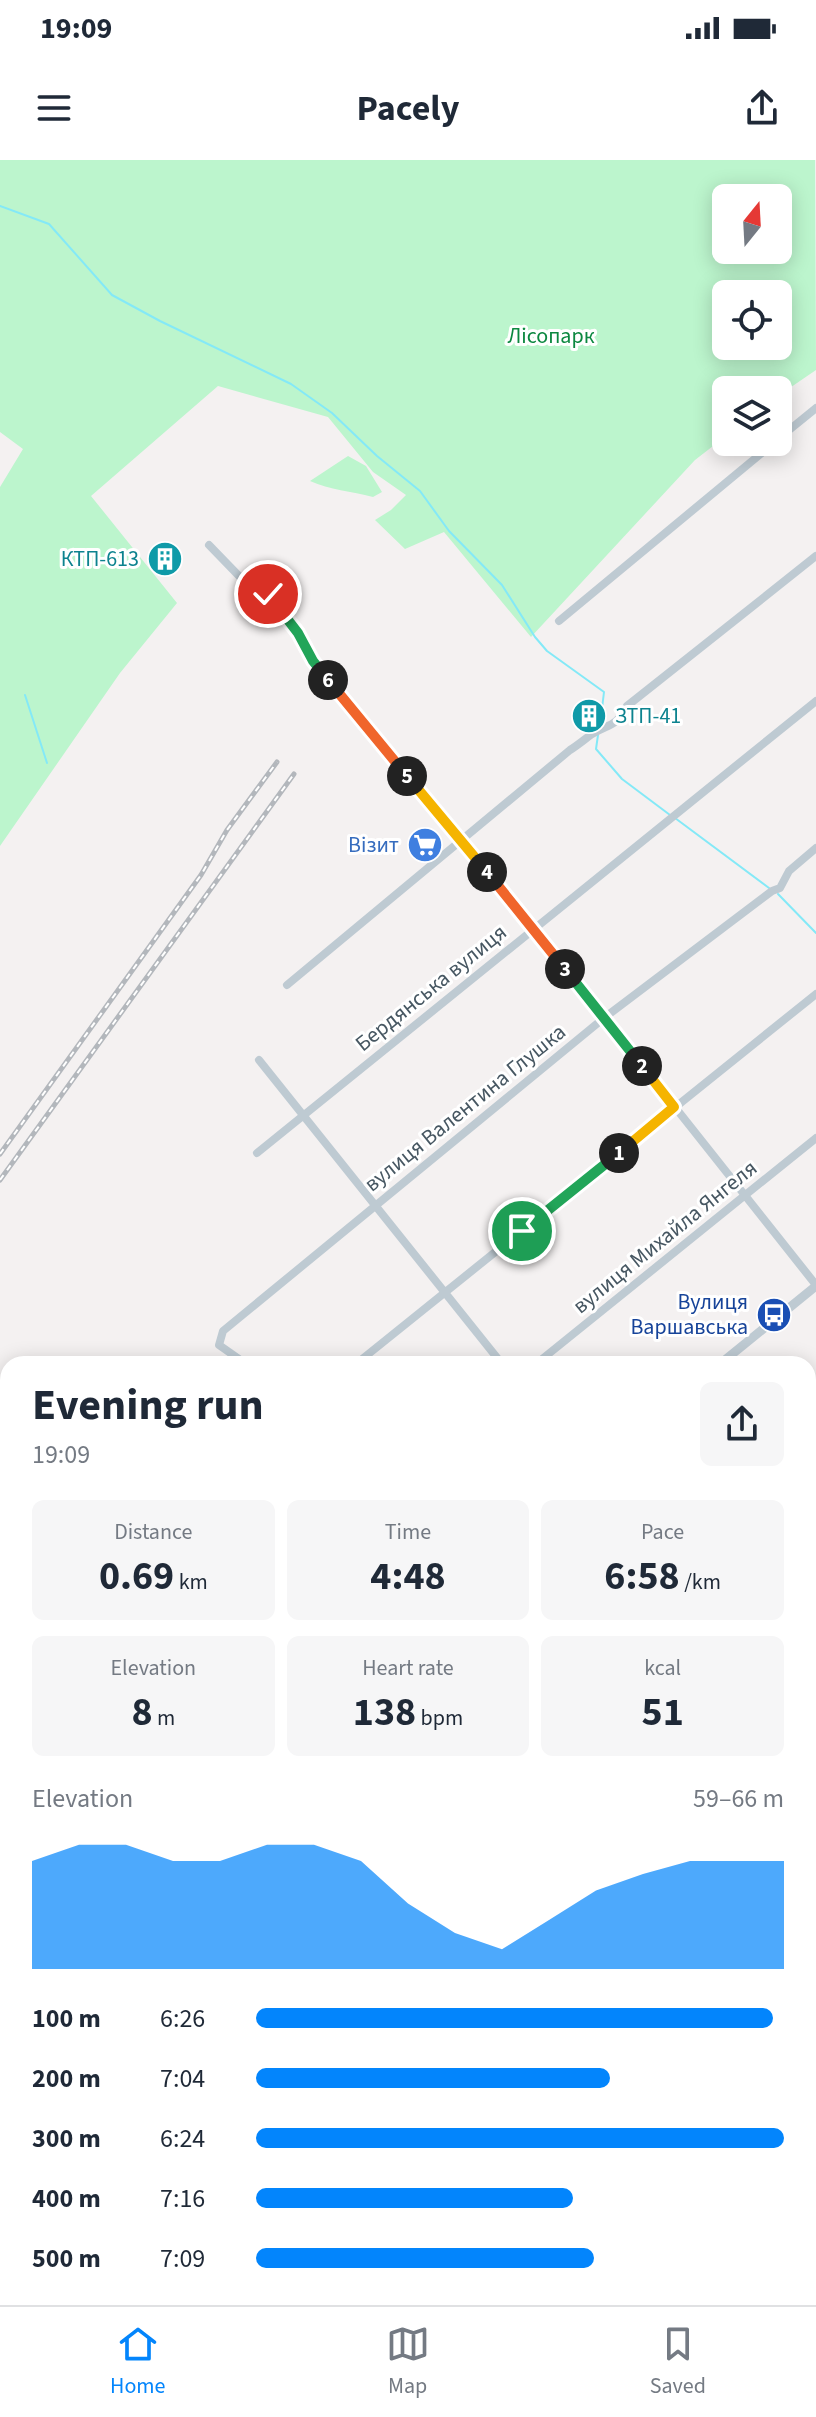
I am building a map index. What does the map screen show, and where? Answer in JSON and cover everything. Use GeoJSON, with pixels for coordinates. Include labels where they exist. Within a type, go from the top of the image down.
{"type":"FeatureCollection","features":[{"type":"Feature","properties":{"kind":"street"},"geometry":{"type":"LineString","coordinates":[[792,428],[816,408]]}},
{"type":"Feature","properties":{"kind":"street"},"geometry":{"type":"LineString","coordinates":[[559,621],[758,456]]}},
{"type":"Feature","properties":{"kind":"street"},"geometry":{"type":"LineString","coordinates":[[209,545],[239,576],[268,594],[283,612],[313,661],[533,928],[816,1285],[730,1356]]}},
{"type":"Feature","properties":{"kind":"street"},"geometry":{"type":"LineString","coordinates":[[287,985],[570,750],[595,732],[611,727],[627,706],[816,556]]}},
{"type":"Feature","properties":{"kind":"street","name":"Бердянська вулиця"},"geometry":{"type":"LineString","coordinates":[[257,1153],[816,701]]}},
{"type":"Feature","properties":{"kind":"street","name":"вулиця Валентина Глушка"},"geometry":{"type":"LineString","coordinates":[[235,1356],[219,1345],[223,1331],[604,1018],[780,888],[789,871],[816,848]]}},
{"type":"Feature","properties":{"kind":"street"},"geometry":{"type":"LineString","coordinates":[[366,1356],[816,994]]}},
{"type":"Feature","properties":{"kind":"street"},"geometry":{"type":"LineString","coordinates":[[259,1060],[496,1356]]}},
{"type":"Feature","properties":{"kind":"street","name":"вулиця Михайла Янгеля"},"geometry":{"type":"LineString","coordinates":[[546,1356],[816,1138]]}},
{"type":"Feature","properties":{"kind":"green space","name":"Лісопарк"},"geometry":{"type":"Polygon","coordinates":[[[0,160],[815,160],[816,370],[792,386],[792,376],[712,376],[712,447],[695,460],[531,637],[444,532],[405,549],[375,520],[406,495],[373,472],[328,417],[218,386],[91,496],[177,603],[120,673],[0,846],[0,487],[23,449],[0,432],[0,160]]]}},
{"type":"Feature","properties":{"kind":"green space"},"geometry":{"type":"Polygon","coordinates":[[[348,456],[366,466],[382,492],[373,497],[310,481],[348,456]]]}},
{"type":"Feature","properties":{"kind":"waterway"},"geometry":{"type":"LineString","coordinates":[[0,206],[49,224],[112,295],[291,384],[332,413],[420,491],[449,531],[502,585],[547,651],[604,692],[600,725]]}},
{"type":"Feature","properties":{"kind":"waterway"},"geometry":{"type":"LineString","coordinates":[[25,695],[47,763]]}},
{"type":"Feature","properties":{"kind":"waterway"},"geometry":{"type":"LineString","coordinates":[[598,735],[596,749],[622,779],[670,815]]}},
{"type":"Feature","properties":{"kind":"waterway"},"geometry":{"type":"LineString","coordinates":[[675,818],[769,888]]}},
{"type":"Feature","properties":{"kind":"waterway"},"geometry":{"type":"LineString","coordinates":[[778,894],[816,933]]}},
{"type":"Feature","properties":{"kind":"railway"},"geometry":{"type":"LineString","coordinates":[[0,1154],[201,875],[227,830],[277,762]]}},
{"type":"Feature","properties":{"kind":"railway"},"geometry":{"type":"LineString","coordinates":[[0,1180],[294,774]]}},
{"type":"Feature","properties":{"kind":"place","name":"КТП-613"},"geometry":{"type":"Point","coordinates":[165,559]}},
{"type":"Feature","properties":{"kind":"place","name":"ЗТП-41"},"geometry":{"type":"Point","coordinates":[589,716]}},
{"type":"Feature","properties":{"kind":"place","name":"Візит"},"geometry":{"type":"Point","coordinates":[425,845]}},
{"type":"Feature","properties":{"kind":"place","name":"Вулиця Варшавська"},"geometry":{"type":"Point","coordinates":[774,1315]}},
{"type":"Feature","properties":{"kind":"route"},"geometry":{"type":"LineString","coordinates":[[268,594],[298,633],[313,661],[533,928],[674,1107],[522,1231]]}}]}
